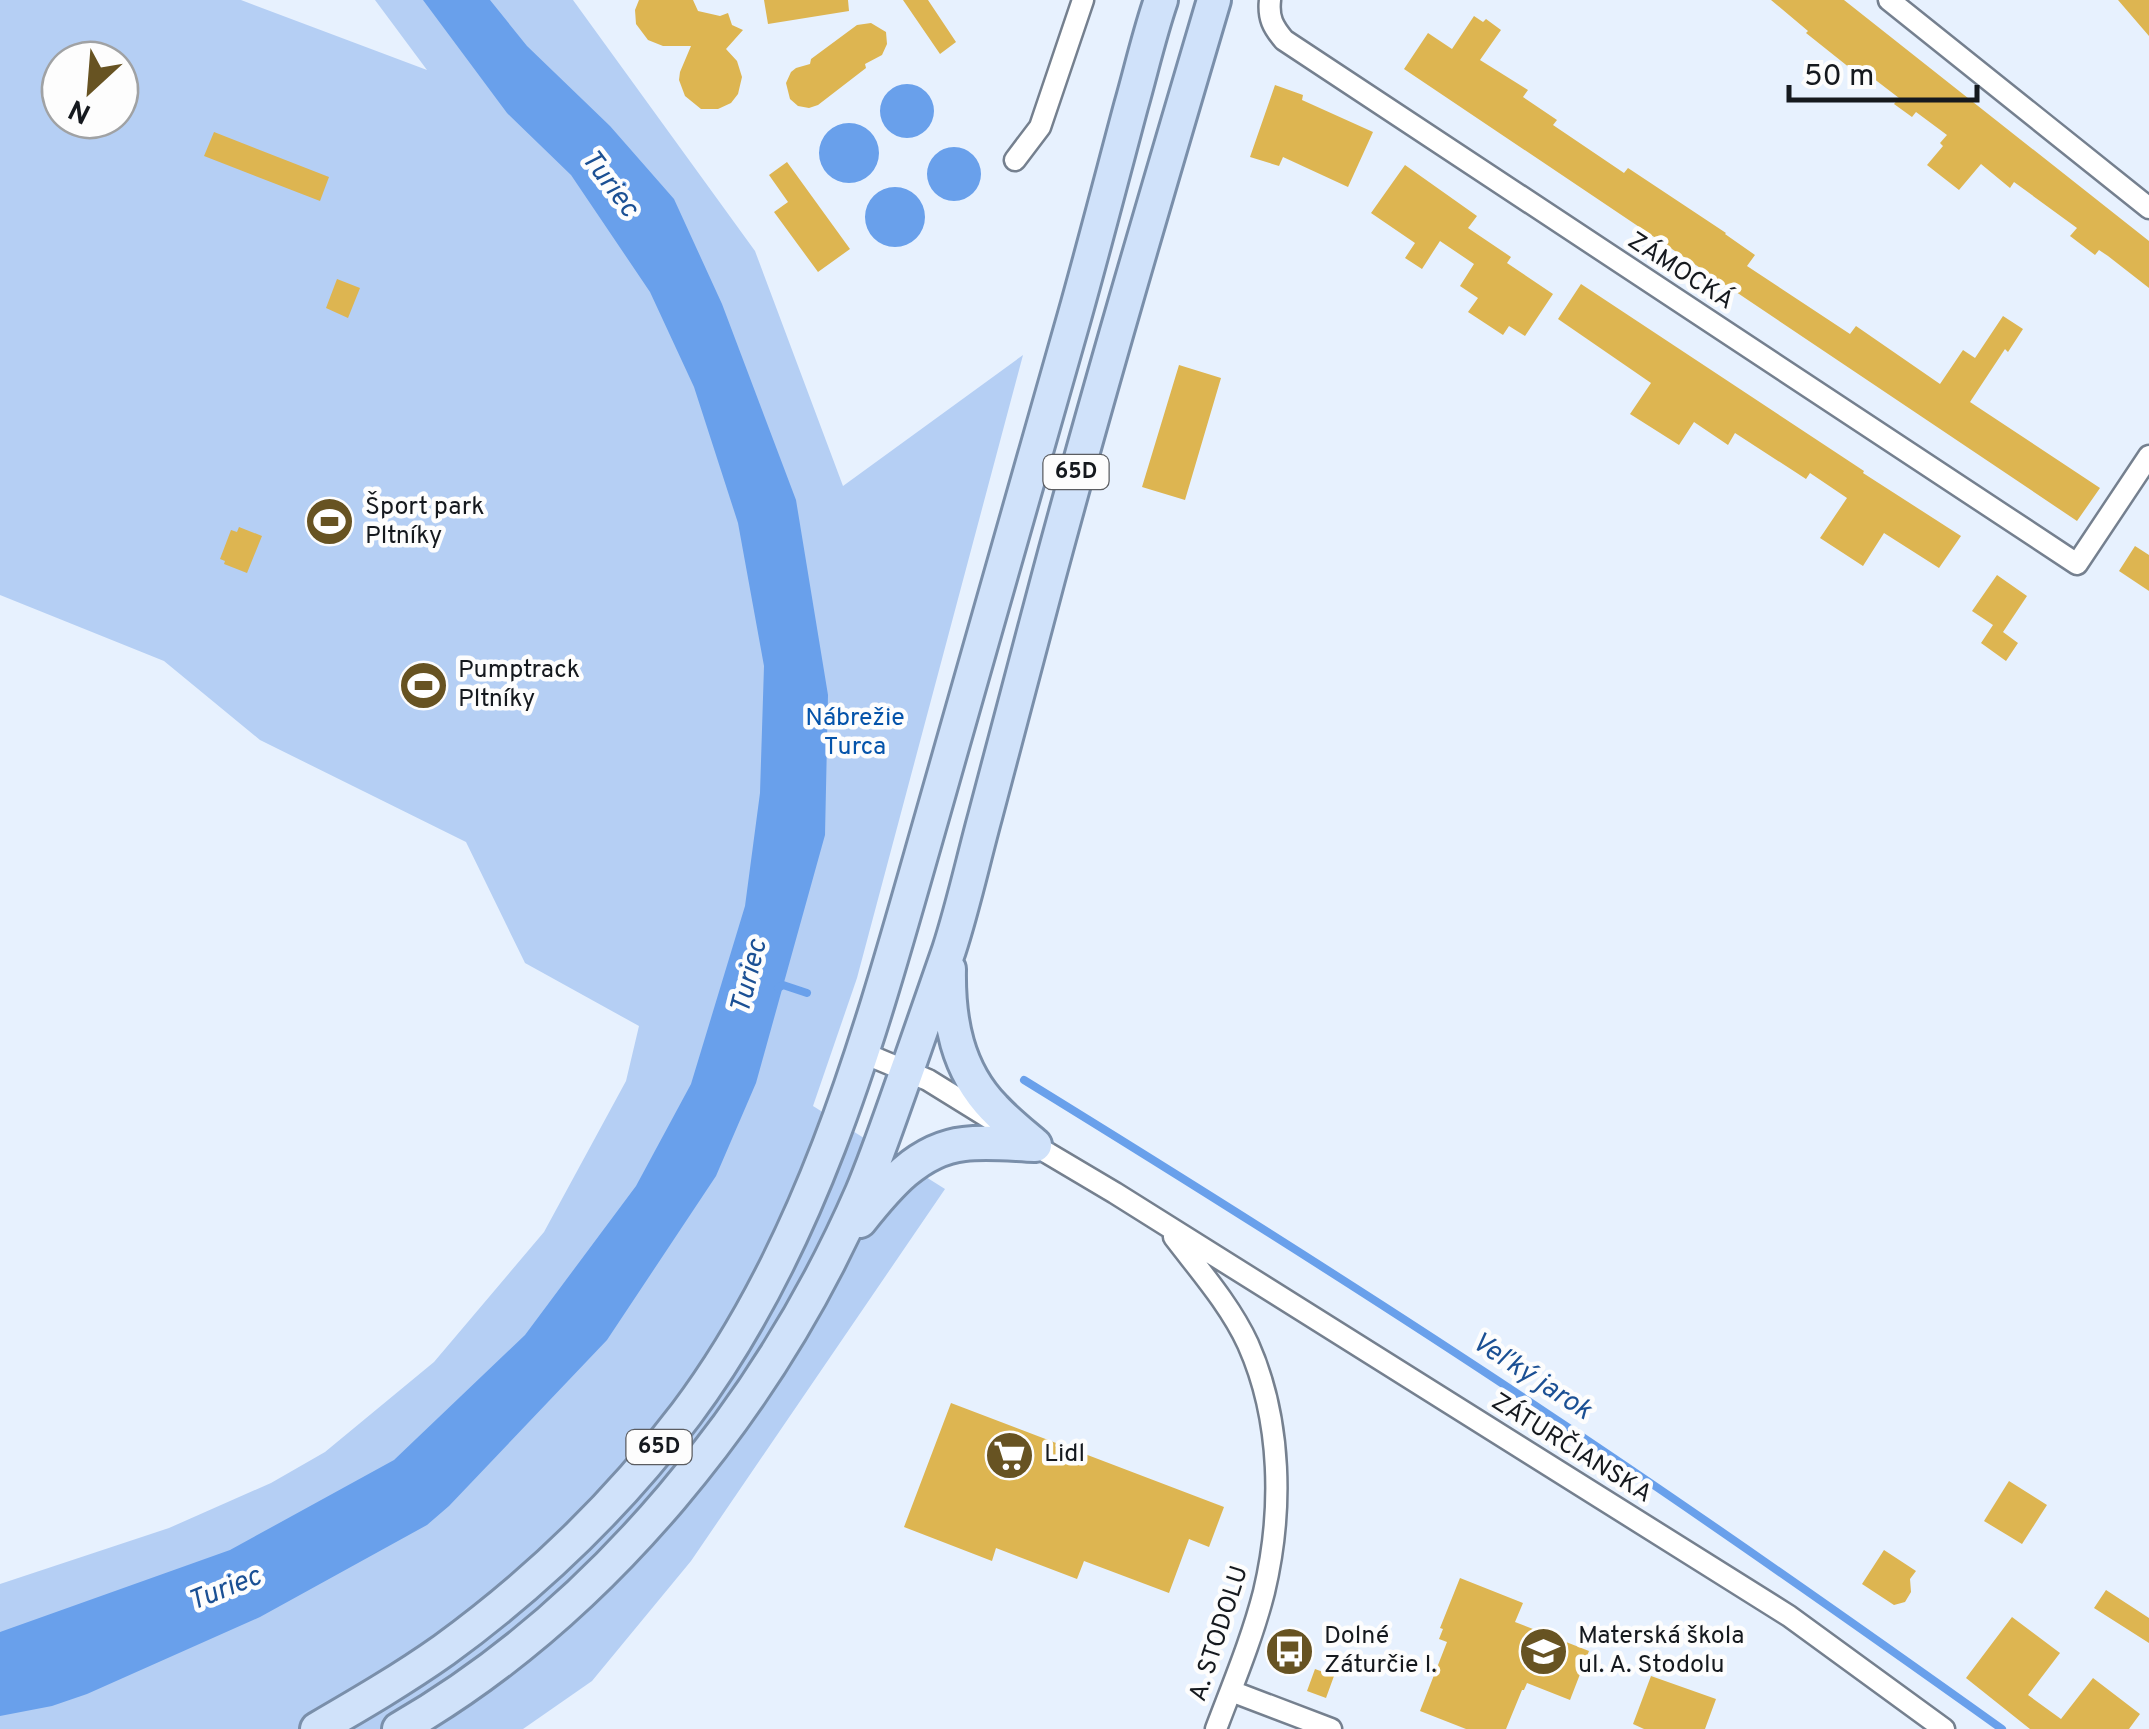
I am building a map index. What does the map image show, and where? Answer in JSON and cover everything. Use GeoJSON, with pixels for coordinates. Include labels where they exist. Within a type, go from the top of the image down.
{"type":"FeatureCollection","features":[{"type":"Feature","properties":{"kind":"main road","name":"65D"},"geometry":{"type":"LineString","coordinates":[[317,1729],[443,1650],[498,1609],[584,1532],[687,1412],[730,1350],[764,1289],[815,1180],[844,1105],[890,963],[1160,0]]}},
{"type":"Feature","properties":{"kind":"main road","name":"65D"},"geometry":{"type":"LineString","coordinates":[[399,1729],[468,1684],[562,1609],[659,1511],[702,1460],[762,1376],[832,1255],[862,1190],[950,948],[1090,422],[1214,0]]}},
{"type":"Feature","properties":{"kind":"main road"},"geometry":{"type":"LineString","coordinates":[[950,948],[949,990],[956,1045],[974,1083],[993,1107],[1034,1145]]}},
{"type":"Feature","properties":{"kind":"main road"},"geometry":{"type":"LineString","coordinates":[[832,1255],[910,1166],[960,1144],[1034,1145]]}},
{"type":"Feature","properties":{"kind":"street"},"geometry":{"type":"LineString","coordinates":[[1015,160],[1040,127],[1083,0]]}},
{"type":"Feature","properties":{"kind":"street"},"geometry":{"type":"LineString","coordinates":[[1889,0],[2149,208]]}},
{"type":"Feature","properties":{"kind":"street","name":"ZÁMOCKÁ"},"geometry":{"type":"LineString","coordinates":[[1269,5],[1272,26],[1284,40],[2077,564],[2149,456]]}},
{"type":"Feature","properties":{"kind":"street","name":"ZÁTURČIANSKA"},"geometry":{"type":"LineString","coordinates":[[862,1052],[928,1080],[1163,1224],[1789,1616],[1944,1729]]}},
{"type":"Feature","properties":{"kind":"street","name":"A. STODOLU"},"geometry":{"type":"LineString","coordinates":[[1163,1224],[1206,1277],[1248,1343],[1269,1414],[1274,1454],[1276,1499],[1263,1593],[1216,1729]]}},
{"type":"Feature","properties":{"kind":"street"},"geometry":{"type":"LineString","coordinates":[[1231,1691],[1331,1729]]}},
{"type":"Feature","properties":{"kind":"green space","name":"Nábrežie Turca"},"geometry":{"type":"Polygon","coordinates":[[[0,0],[241,0],[427,70],[375,0],[573,0],[755,251],[843,486],[1023,355],[857,978],[813,1106],[945,1189],[691,1561],[592,1681],[523,1729],[0,1729],[0,1584],[169,1528],[271,1483],[325,1452],[434,1362],[544,1232],[626,1081],[639,1026],[525,963],[466,842],[260,740],[164,661],[0,595],[0,0]]]}},
{"type":"Feature","properties":{"kind":"water","name":"Turiec"},"geometry":{"type":"Polygon","coordinates":[[[423,0],[490,0],[527,46],[610,126],[674,199],[722,304],[796,500],[828,695],[825,835],[756,1083],[716,1176],[607,1340],[427,1525],[260,1617],[87,1694],[52,1706],[0,1716],[0,1632],[230,1550],[394,1460],[525,1335],[636,1186],[691,1084],[745,906],[760,793],[764,666],[738,523],[694,387],[650,292],[571,175],[507,113],[423,0]]]}},
{"type":"Feature","properties":{"kind":"water"},"geometry":{"type":"Polygon","coordinates":[[[907,84],[926,92],[934,111],[926,130],[907,138],[888,130],[880,111],[888,92],[907,84]]]}},
{"type":"Feature","properties":{"kind":"water"},"geometry":{"type":"Polygon","coordinates":[[[849,123],[870,132],[879,153],[870,174],[849,183],[828,174],[819,153],[828,132],[849,123]]]}},
{"type":"Feature","properties":{"kind":"water"},"geometry":{"type":"Polygon","coordinates":[[[954,147],[973,155],[981,174],[973,193],[954,201],[935,193],[927,174],[935,155],[954,147]]]}},
{"type":"Feature","properties":{"kind":"water"},"geometry":{"type":"Polygon","coordinates":[[[895,187],[916,196],[925,217],[916,238],[895,247],[874,238],[865,217],[874,196],[895,187]]]}},
{"type":"Feature","properties":{"kind":"building"},"geometry":{"type":"Polygon","coordinates":[[[639,0],[693,0],[698,11],[720,16],[728,13],[732,25],[743,30],[726,49],[737,61],[742,77],[731,103],[718,109],[701,109],[685,96],[679,80],[691,46],[663,46],[648,40],[636,24],[639,0]]]}},
{"type":"Feature","properties":{"kind":"building"},"geometry":{"type":"Polygon","coordinates":[[[764,0],[848,0],[849,11],[768,24],[764,0]]]}},
{"type":"Feature","properties":{"kind":"building"},"geometry":{"type":"Polygon","coordinates":[[[903,0],[928,0],[956,42],[940,54],[903,0]]]}},
{"type":"Feature","properties":{"kind":"building"},"geometry":{"type":"Polygon","coordinates":[[[1771,0],[1844,0],[2149,241],[2149,288],[2099,250],[2095,255],[2070,236],[2077,228],[2014,182],[2010,188],[1981,164],[1959,190],[1927,165],[1947,135],[1916,112],[1912,117],[1894,104],[1899,98],[1869,75],[1865,80],[1771,0]]]}},
{"type":"Feature","properties":{"kind":"building"},"geometry":{"type":"Polygon","coordinates":[[[2118,0],[2149,0],[2149,36],[2118,0]]]}},
{"type":"Feature","properties":{"kind":"building"},"geometry":{"type":"Polygon","coordinates":[[[1474,16],[1501,30],[1480,60],[1528,90],[1523,97],[1557,120],[1553,125],[1624,173],[1628,168],[1726,233],[1755,255],[1747,266],[1850,334],[1856,326],[1940,384],[1963,350],[1975,358],[2003,316],[2023,329],[1970,402],[2100,488],[2077,521],[1404,69],[1428,33],[1452,49],[1474,16]]]}},
{"type":"Feature","properties":{"kind":"building"},"geometry":{"type":"Polygon","coordinates":[[[871,23],[886,32],[887,44],[882,55],[865,64],[866,68],[818,105],[798,106],[790,99],[786,83],[791,72],[810,64],[811,59],[857,25],[871,23]]]}},
{"type":"Feature","properties":{"kind":"building"},"geometry":{"type":"Polygon","coordinates":[[[1275,85],[1303,95],[1302,100],[1373,132],[1348,187],[1283,157],[1279,166],[1250,157],[1275,85]]]}},
{"type":"Feature","properties":{"kind":"building"},"geometry":{"type":"Polygon","coordinates":[[[214,132],[329,177],[320,201],[204,156],[214,132]]]}},
{"type":"Feature","properties":{"kind":"building"},"geometry":{"type":"Polygon","coordinates":[[[787,162],[850,249],[818,272],[774,212],[788,202],[769,175],[787,162]]]}},
{"type":"Feature","properties":{"kind":"building"},"geometry":{"type":"Polygon","coordinates":[[[1405,165],[1477,216],[1468,228],[1511,257],[1507,263],[1553,294],[1525,336],[1509,326],[1503,335],[1468,312],[1478,298],[1460,286],[1474,264],[1440,241],[1422,269],[1405,258],[1415,243],[1371,213],[1405,165]]]}},
{"type":"Feature","properties":{"kind":"building"},"geometry":{"type":"Polygon","coordinates":[[[337,279],[360,288],[348,318],[326,308],[337,279]]]}},
{"type":"Feature","properties":{"kind":"building"},"geometry":{"type":"Polygon","coordinates":[[[1581,284],[1961,536],[1939,568],[1884,533],[1863,566],[1820,538],[1847,498],[1810,473],[1806,479],[1735,433],[1728,445],[1694,422],[1679,445],[1630,414],[1651,383],[1558,319],[1581,284]]]}},
{"type":"Feature","properties":{"kind":"building"},"geometry":{"type":"Polygon","coordinates":[[[1179,365],[1221,378],[1185,500],[1142,487],[1179,365]]]}},
{"type":"Feature","properties":{"kind":"building"},"geometry":{"type":"Polygon","coordinates":[[[239,527],[262,536],[247,573],[220,559],[231,530],[237,532],[239,527]]]}},
{"type":"Feature","properties":{"kind":"building"},"geometry":{"type":"Polygon","coordinates":[[[2135,546],[2149,555],[2149,591],[2119,571],[2135,546]]]}},
{"type":"Feature","properties":{"kind":"building"},"geometry":{"type":"Polygon","coordinates":[[[1997,575],[2027,596],[2003,632],[2018,643],[2006,661],[1981,643],[1993,625],[1972,611],[1997,575]]]}},
{"type":"Feature","properties":{"kind":"building","name":"Lidl"},"geometry":{"type":"Polygon","coordinates":[[[951,1403],[1224,1507],[1209,1547],[1189,1539],[1169,1593],[1084,1561],[1077,1579],[996,1548],[992,1561],[904,1527],[951,1403]]]}},
{"type":"Feature","properties":{"kind":"building"},"geometry":{"type":"Polygon","coordinates":[[[2009,1481],[2047,1505],[2022,1544],[1984,1521],[2009,1481]]]}},
{"type":"Feature","properties":{"kind":"building"},"geometry":{"type":"Polygon","coordinates":[[[1884,1550],[1916,1571],[1905,1602],[1894,1605],[1862,1584],[1884,1550]]]}},
{"type":"Feature","properties":{"kind":"building"},"geometry":{"type":"Polygon","coordinates":[[[1460,1578],[1523,1603],[1515,1622],[1589,1651],[1570,1700],[1527,1683],[1506,1729],[1466,1729],[1420,1711],[1447,1642],[1439,1639],[1443,1629],[1440,1628],[1460,1578]]]}},
{"type":"Feature","properties":{"kind":"building"},"geometry":{"type":"Polygon","coordinates":[[[2106,1590],[2149,1618],[2149,1643],[2094,1608],[2106,1590]]]}},
{"type":"Feature","properties":{"kind":"building"},"geometry":{"type":"Polygon","coordinates":[[[2012,1617],[2060,1653],[2028,1695],[2061,1719],[2093,1678],[2140,1714],[2129,1729],[2030,1729],[1966,1678],[2012,1617]]]}},
{"type":"Feature","properties":{"kind":"building"},"geometry":{"type":"Polygon","coordinates":[[[1315,1669],[1334,1676],[1326,1698],[1307,1691],[1315,1669]]]}},
{"type":"Feature","properties":{"kind":"building"},"geometry":{"type":"Polygon","coordinates":[[[1651,1676],[1716,1699],[1705,1729],[1644,1729],[1633,1724],[1651,1676]]]}},
{"type":"Feature","properties":{"kind":"waterway","name":"Veľký jarok"},"geometry":{"type":"LineString","coordinates":[[778,988],[783,985],[807,993]]}},
{"type":"Feature","properties":{"kind":"waterway","name":"Veľký jarok"},"geometry":{"type":"LineString","coordinates":[[1024,1080],[1288,1245],[1606,1452],[2002,1729]]}},
{"type":"Feature","properties":{"kind":"place","name":"Šport park Pltníky"},"geometry":{"type":"Point","coordinates":[330,522]}},
{"type":"Feature","properties":{"kind":"place","name":"Pumptrack Pltníky"},"geometry":{"type":"Point","coordinates":[423,685]}},
{"type":"Feature","properties":{"kind":"place","name":"Lidl"},"geometry":{"type":"Point","coordinates":[1009,1455]}},
{"type":"Feature","properties":{"kind":"place","name":"Dolné Záturčie I."},"geometry":{"type":"Point","coordinates":[1289,1651]}},
{"type":"Feature","properties":{"kind":"place","name":"Materská škola ul. A. Stodolu"},"geometry":{"type":"Point","coordinates":[1543,1651]}}]}
